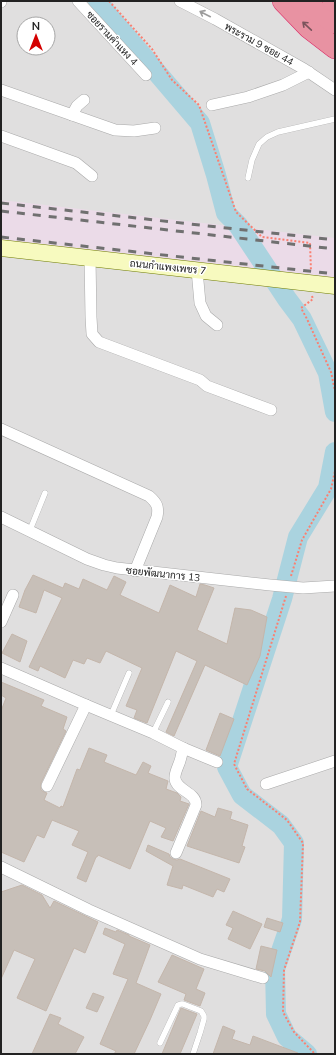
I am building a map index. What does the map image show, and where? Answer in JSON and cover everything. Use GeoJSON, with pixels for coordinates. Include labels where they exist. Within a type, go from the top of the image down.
{"type":"FeatureCollection","features":[{"type":"Feature","properties":{"kind":"highway"},"geometry":{"type":"LineString","coordinates":[[283,1],[309,28],[335,48]]}},
{"type":"Feature","properties":{"kind":"highway"},"geometry":{"type":"LineString","coordinates":[[301,1],[335,23]]}},
{"type":"Feature","properties":{"kind":"street","name":"ซอยรามคำแหง 4"},"geometry":{"type":"LineString","coordinates":[[78,1],[146,75]]}},
{"type":"Feature","properties":{"kind":"street","name":"พระราม 9 ซอย 44"},"geometry":{"type":"LineString","coordinates":[[180,1],[309,72],[335,90]]}},
{"type":"Feature","properties":{"kind":"street"},"geometry":{"type":"LineString","coordinates":[[212,105],[248,97],[283,85],[309,72]]}},
{"type":"Feature","properties":{"kind":"street"},"geometry":{"type":"LineString","coordinates":[[1,90],[115,130],[134,131],[155,128]]}},
{"type":"Feature","properties":{"kind":"street"},"geometry":{"type":"LineString","coordinates":[[72,114],[77,106],[84,100]]}},
{"type":"Feature","properties":{"kind":"street"},"geometry":{"type":"LineString","coordinates":[[1,136],[76,163],[92,176]]}},
{"type":"Feature","properties":{"kind":"street","name":"ถนนกำแพงเพชร 7"},"geometry":{"type":"LineString","coordinates":[[1,248],[335,286]]}},
{"type":"Feature","properties":{"kind":"street"},"geometry":{"type":"LineString","coordinates":[[90,258],[92,334],[99,342],[200,380],[207,386],[271,410]]}},
{"type":"Feature","properties":{"kind":"street"},"geometry":{"type":"LineString","coordinates":[[197,270],[200,303],[206,316],[217,325]]}},
{"type":"Feature","properties":{"kind":"street"},"geometry":{"type":"LineString","coordinates":[[1,429],[153,499],[157,504],[157,517],[135,571]]}},
{"type":"Feature","properties":{"kind":"street","name":"ซอยพัฒนาการ 13"},"geometry":{"type":"LineString","coordinates":[[1,517],[87,559],[111,567],[270,586],[303,588],[335,586]]}},
{"type":"Feature","properties":{"kind":"street"},"geometry":{"type":"LineString","coordinates":[[1,622],[13,595]]}},
{"type":"Feature","properties":{"kind":"street"},"geometry":{"type":"LineString","coordinates":[[1,668],[154,733],[183,748],[217,762]]}},
{"type":"Feature","properties":{"kind":"street"},"geometry":{"type":"LineString","coordinates":[[47,786],[86,705]]}},
{"type":"Feature","properties":{"kind":"street"},"geometry":{"type":"LineString","coordinates":[[176,853],[196,805],[196,802],[191,795],[180,787],[175,780],[183,748]]}},
{"type":"Feature","properties":{"kind":"street"},"geometry":{"type":"LineString","coordinates":[[266,784],[335,761]]}},
{"type":"Feature","properties":{"kind":"street"},"geometry":{"type":"LineString","coordinates":[[1,867],[89,910],[200,959],[263,978]]}},
{"type":"Feature","properties":{"kind":"lane"},"geometry":{"type":"LineString","coordinates":[[248,178],[252,160],[259,144],[267,137],[278,132],[335,118]]}},
{"type":"Feature","properties":{"kind":"lane"},"geometry":{"type":"LineString","coordinates":[[30,530],[45,493]]}},
{"type":"Feature","properties":{"kind":"lane"},"geometry":{"type":"LineString","coordinates":[[111,716],[129,673]]}},
{"type":"Feature","properties":{"kind":"lane"},"geometry":{"type":"LineString","coordinates":[[154,733],[168,702]]}},
{"type":"Feature","properties":{"kind":"lane"},"geometry":{"type":"LineString","coordinates":[[160,1043],[178,1006],[183,1004],[200,1011],[204,1016],[193,1054]]}},
{"type":"Feature","properties":{"kind":"path"},"geometry":{"type":"LineString","coordinates":[[109,1],[152,49],[172,80],[199,104],[236,212],[262,237],[310,243],[311,264]]}},
{"type":"Feature","properties":{"kind":"path"},"geometry":{"type":"LineString","coordinates":[[312,291],[313,299],[301,308],[331,372],[335,391]]}},
{"type":"Feature","properties":{"kind":"path"},"geometry":{"type":"LineString","coordinates":[[315,1054],[294,1032],[283,1012],[284,970],[300,922],[303,843],[287,820],[247,789],[234,764],[287,592],[301,590],[303,588],[302,576],[291,576],[302,540],[331,489],[335,472]]}},
{"type":"Feature","properties":{"kind":"shaded area"},"geometry":{"type":"Polygon","coordinates":[[[1,1],[335,1],[335,1054],[1,1054],[1,1]]]}},
{"type":"Feature","properties":{"kind":"shaded area"},"geometry":{"type":"Polygon","coordinates":[[[1,200],[335,238],[335,284],[1,245],[1,200]]]}},
{"type":"Feature","properties":{"kind":"building"},"geometry":{"type":"Polygon","coordinates":[[[33,575],[63,588],[65,583],[79,589],[83,579],[107,590],[114,576],[126,582],[120,595],[159,613],[170,585],[196,597],[200,584],[214,588],[197,630],[227,644],[235,608],[251,610],[267,617],[260,656],[247,685],[205,665],[174,736],[166,732],[197,661],[176,651],[147,723],[134,718],[137,710],[126,706],[142,668],[106,651],[100,663],[87,658],[84,664],[73,660],[65,678],[40,666],[38,671],[29,667],[62,598],[44,590],[36,613],[19,607],[25,590],[33,575]]]}},
{"type":"Feature","properties":{"kind":"building"},"geometry":{"type":"Polygon","coordinates":[[[12,634],[27,641],[20,662],[2,653],[12,634]]]}},
{"type":"Feature","properties":{"kind":"building"},"geometry":{"type":"Polygon","coordinates":[[[1,682],[44,700],[41,706],[67,717],[63,729],[66,731],[41,783],[41,790],[47,793],[44,800],[60,808],[61,806],[63,807],[77,769],[80,770],[89,748],[107,755],[104,762],[136,775],[143,762],[151,766],[148,773],[168,781],[166,789],[177,793],[181,797],[180,801],[189,804],[173,841],[161,837],[166,828],[150,821],[130,869],[98,855],[86,882],[77,878],[88,852],[72,845],[79,831],[52,820],[44,838],[37,835],[24,862],[1,852],[1,711],[6,698],[1,695],[1,682]]]}},
{"type":"Feature","properties":{"kind":"building"},"geometry":{"type":"Polygon","coordinates":[[[220,713],[234,719],[220,756],[206,750],[220,713]]]}},
{"type":"Feature","properties":{"kind":"building"},"geometry":{"type":"Polygon","coordinates":[[[218,808],[232,812],[230,819],[248,825],[242,846],[245,847],[239,863],[187,846],[201,811],[215,817],[218,808]]]}},
{"type":"Feature","properties":{"kind":"building"},"geometry":{"type":"Polygon","coordinates":[[[148,845],[169,854],[173,859],[180,859],[230,879],[224,892],[217,889],[213,897],[183,885],[182,889],[167,885],[173,866],[146,851],[148,845]]]}},
{"type":"Feature","properties":{"kind":"building"},"geometry":{"type":"Polygon","coordinates":[[[22,885],[42,895],[50,908],[54,901],[98,922],[85,953],[74,948],[46,1011],[17,998],[35,959],[14,950],[1,979],[1,892],[22,885]]]}},
{"type":"Feature","properties":{"kind":"building"},"geometry":{"type":"Polygon","coordinates":[[[233,911],[262,924],[250,949],[228,939],[233,928],[226,925],[233,911]]]}},
{"type":"Feature","properties":{"kind":"building"},"geometry":{"type":"Polygon","coordinates":[[[267,918],[283,923],[280,932],[264,927],[267,918]]]}},
{"type":"Feature","properties":{"kind":"building"},"geometry":{"type":"Polygon","coordinates":[[[105,928],[116,932],[117,930],[150,945],[136,983],[161,994],[134,1054],[114,1054],[116,1051],[100,1044],[128,979],[113,974],[125,944],[103,934],[105,928]]]}},
{"type":"Feature","properties":{"kind":"building"},"geometry":{"type":"Polygon","coordinates":[[[261,946],[277,950],[271,977],[265,971],[256,969],[261,946]]]}},
{"type":"Feature","properties":{"kind":"building"},"geometry":{"type":"Polygon","coordinates":[[[172,955],[204,969],[196,989],[205,993],[200,1006],[184,1000],[186,994],[158,982],[172,955]]]}},
{"type":"Feature","properties":{"kind":"building"},"geometry":{"type":"Polygon","coordinates":[[[93,993],[104,997],[97,1012],[86,1008],[93,993]]]}},
{"type":"Feature","properties":{"kind":"building"},"geometry":{"type":"Polygon","coordinates":[[[181,1008],[197,1014],[180,1054],[162,1054],[181,1008]]]}},
{"type":"Feature","properties":{"kind":"building"},"geometry":{"type":"Polygon","coordinates":[[[50,1014],[61,1018],[58,1024],[84,1037],[75,1054],[32,1054],[50,1014]]]}},
{"type":"Feature","properties":{"kind":"building"},"geometry":{"type":"Polygon","coordinates":[[[223,1026],[235,1031],[232,1039],[250,1045],[253,1036],[298,1054],[213,1054],[223,1026]]]}},
{"type":"Feature","properties":{"kind":"waterway"},"geometry":{"type":"LineString","coordinates":[[98,1],[108,15],[200,123],[226,213],[238,225],[302,319],[328,373],[335,412]]}},
{"type":"Feature","properties":{"kind":"waterway"},"geometry":{"type":"LineString","coordinates":[[307,1054],[287,1037],[276,1014],[275,969],[292,919],[294,843],[281,825],[242,795],[227,767],[282,599],[298,537],[328,488],[335,452]]}},
{"type":"Feature","properties":{"kind":"railway"},"geometry":{"type":"LineString","coordinates":[[1,203],[335,240]]}},
{"type":"Feature","properties":{"kind":"railway"},"geometry":{"type":"LineString","coordinates":[[1,211],[335,249]]}},
{"type":"Feature","properties":{"kind":"railway"},"geometry":{"type":"LineString","coordinates":[[1,237],[335,274]]}}]}
